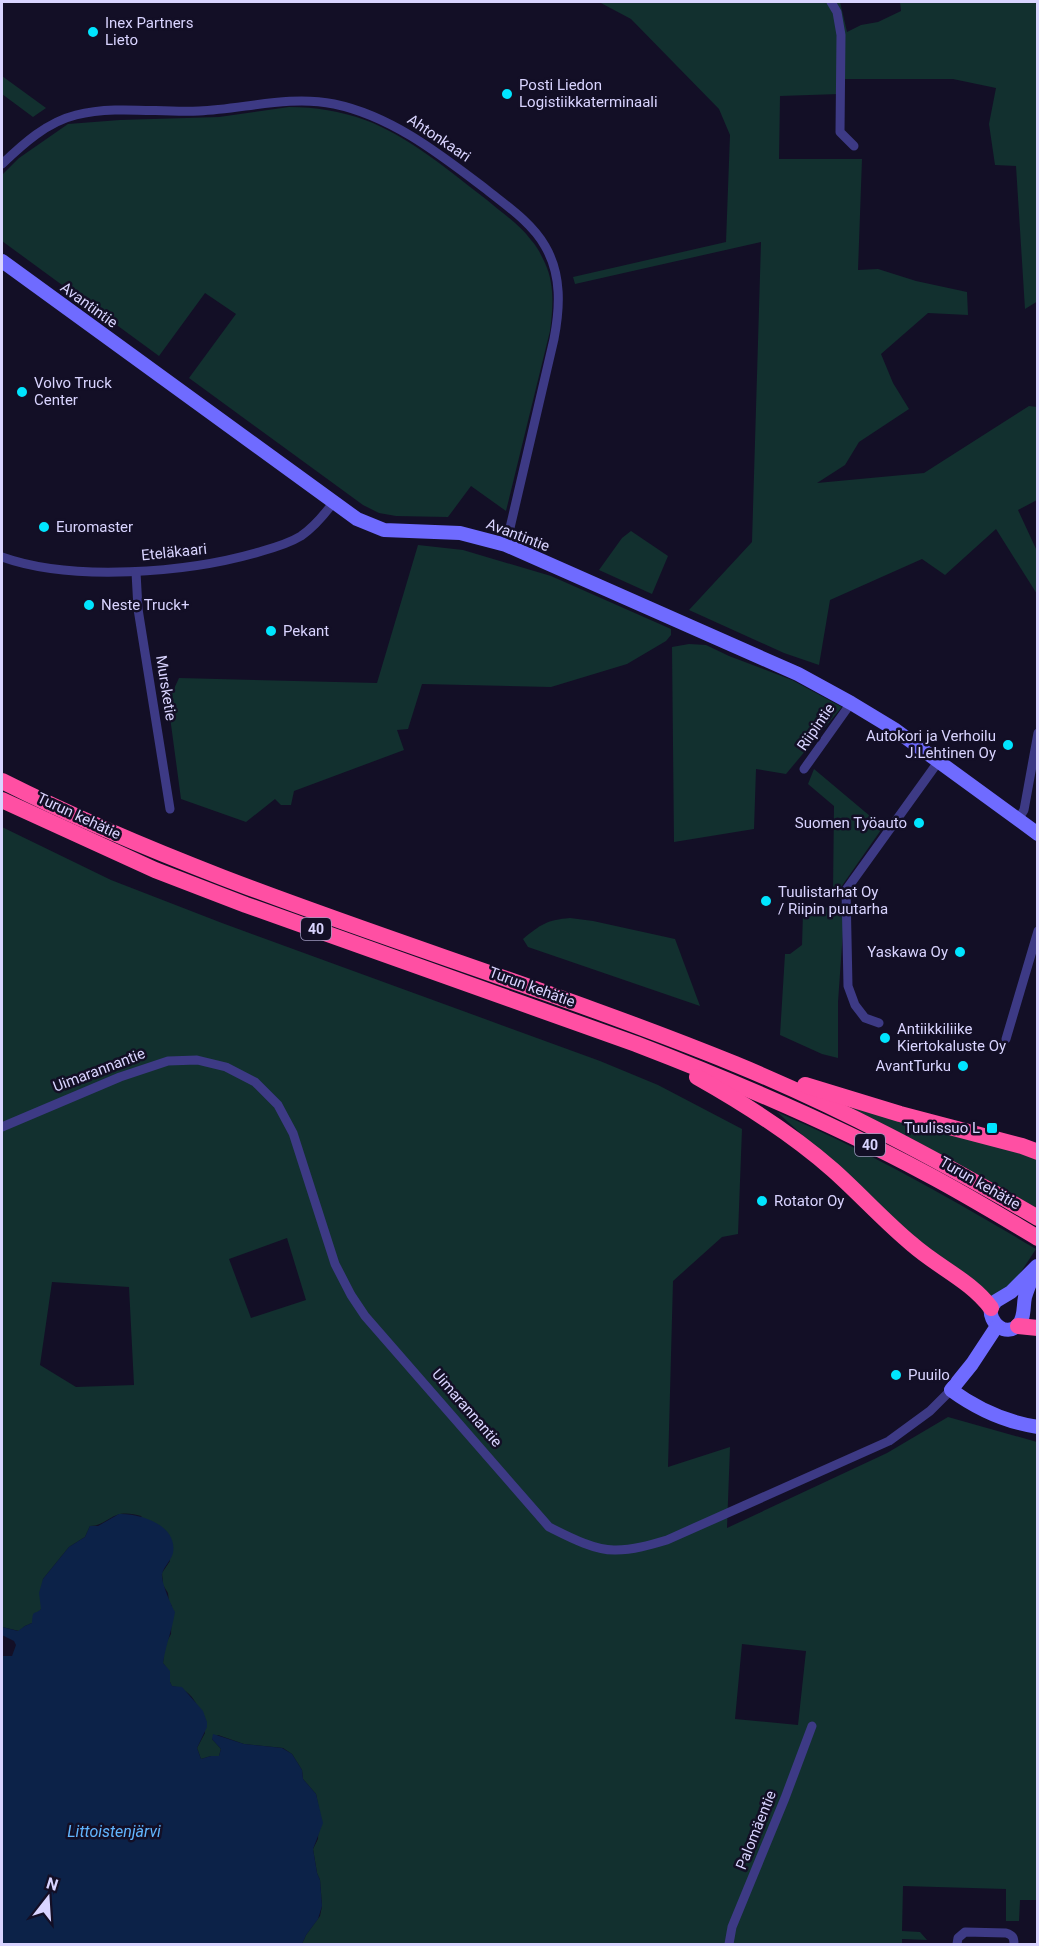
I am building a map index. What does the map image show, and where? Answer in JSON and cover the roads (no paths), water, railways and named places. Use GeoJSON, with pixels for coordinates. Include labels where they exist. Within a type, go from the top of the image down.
{"type":"FeatureCollection","features":[{"type":"Feature","properties":{"kind":"highway","name":"Turun kehätie"},"geometry":{"type":"LineString","coordinates":[[2,781],[121,837],[196,867],[643,1028],[736,1065],[874,1128],[929,1156],[1038,1218]]}},
{"type":"Feature","properties":{"kind":"highway","name":"Turun kehätie"},"geometry":{"type":"LineString","coordinates":[[2,800],[154,870],[695,1067],[851,1136],[928,1174],[1038,1238]]}},
{"type":"Feature","properties":{"kind":"highway"},"geometry":{"type":"LineString","coordinates":[[636,1044],[713,1086],[803,1145],[912,1245],[979,1293],[991,1308]]}},
{"type":"Feature","properties":{"kind":"highway"},"geometry":{"type":"LineString","coordinates":[[736,1065],[1038,1152]]}},
{"type":"Feature","properties":{"kind":"highway"},"geometry":{"type":"LineString","coordinates":[[1018,1326],[1038,1328]]}},
{"type":"Feature","properties":{"kind":"street"},"geometry":{"type":"LineString","coordinates":[[831,2],[837,12],[841,35],[840,132],[854,146]]}},
{"type":"Feature","properties":{"kind":"street","name":"Ahtonkaari"},"geometry":{"type":"LineString","coordinates":[[2,164],[21,146],[51,124],[76,115],[111,111],[201,111],[296,100],[334,104],[356,110],[391,125],[435,151],[521,218],[545,246],[557,280],[559,316],[506,545]]}},
{"type":"Feature","properties":{"kind":"street","name":"Avantintie"},"geometry":{"type":"LineString","coordinates":[[2,261],[357,519],[384,530],[460,533],[506,545],[789,670],[894,729],[1017,821],[1038,834]]}},
{"type":"Feature","properties":{"kind":"street","name":"Eteläkaari"},"geometry":{"type":"LineString","coordinates":[[2,557],[52,569],[136,572],[217,563],[271,548],[302,536],[322,518],[333,503]]}},
{"type":"Feature","properties":{"kind":"street","name":"Mursketie"},"geometry":{"type":"LineString","coordinates":[[136,572],[138,609],[170,809]]}},
{"type":"Feature","properties":{"kind":"street","name":"Riipintie"},"geometry":{"type":"LineString","coordinates":[[804,769],[851,703]]}},
{"type":"Feature","properties":{"kind":"street"},"geometry":{"type":"LineString","coordinates":[[1017,821],[1024,810],[1038,733]]}},
{"type":"Feature","properties":{"kind":"street"},"geometry":{"type":"LineString","coordinates":[[879,1023],[865,1017],[855,1005],[848,986],[846,890],[938,762]]}},
{"type":"Feature","properties":{"kind":"street"},"geometry":{"type":"LineString","coordinates":[[1006,1038],[1038,931]]}},
{"type":"Feature","properties":{"kind":"street","name":"Uimarannantie"},"geometry":{"type":"LineString","coordinates":[[2,1127],[120,1077],[168,1061],[197,1060],[226,1067],[255,1082],[278,1105],[294,1133],[335,1264],[365,1316],[549,1527],[576,1541],[614,1551],[667,1540],[889,1441],[930,1411],[951,1390],[972,1364],[997,1326]]}},
{"type":"Feature","properties":{"kind":"street"},"geometry":{"type":"LineString","coordinates":[[1037,1266],[1025,1299],[1022,1320],[1018,1326],[1010,1329],[997,1326],[991,1319],[991,1308],[996,1300],[1011,1292],[1037,1266]]}},
{"type":"Feature","properties":{"kind":"street"},"geometry":{"type":"LineString","coordinates":[[951,1390],[983,1411],[1038,1427]]}},
{"type":"Feature","properties":{"kind":"street","name":"Palomäentie"},"geometry":{"type":"LineString","coordinates":[[729,1944],[732,1927],[812,1726]]}},
{"type":"Feature","properties":{"kind":"street"},"geometry":{"type":"LineString","coordinates":[[957,1944],[958,1938],[965,1932],[1006,1933],[1014,1938],[1014,1944]]}},
{"type":"Feature","properties":{"kind":"water","name":"Littoistenjärvi"},"geometry":{"type":"Polygon","coordinates":[[[119,1514],[137,1516],[156,1523],[170,1535],[173,1543],[172,1556],[162,1574],[175,1612],[163,1663],[170,1671],[172,1686],[182,1687],[203,1711],[207,1727],[197,1748],[201,1759],[219,1756],[221,1749],[212,1739],[213,1734],[244,1744],[282,1748],[292,1754],[302,1770],[303,1779],[316,1794],[323,1823],[313,1849],[320,1880],[322,1906],[318,1919],[302,1944],[2,1944],[2,1656],[12,1656],[16,1645],[14,1641],[2,1635],[2,1627],[18,1631],[32,1623],[33,1614],[41,1609],[39,1593],[43,1579],[69,1547],[85,1537],[90,1526],[98,1526],[119,1514]]]}},
{"type":"Feature","properties":{"kind":"place","name":"Inex Partners Lieto"},"geometry":{"type":"Point","coordinates":[93,32]}},
{"type":"Feature","properties":{"kind":"place","name":"Posti Liedon Logistiikkaterminaali"},"geometry":{"type":"Point","coordinates":[507,94]}},
{"type":"Feature","properties":{"kind":"place","name":"Volvo Truck Center"},"geometry":{"type":"Point","coordinates":[22,392]}},
{"type":"Feature","properties":{"kind":"place","name":"Euromaster"},"geometry":{"type":"Point","coordinates":[44,527]}},
{"type":"Feature","properties":{"kind":"place","name":"Neste Truck+"},"geometry":{"type":"Point","coordinates":[89,605]}},
{"type":"Feature","properties":{"kind":"place","name":"Pekant"},"geometry":{"type":"Point","coordinates":[271,631]}},
{"type":"Feature","properties":{"kind":"place","name":"Autokori ja Verhoilu J.Lehtinen Oy"},"geometry":{"type":"Point","coordinates":[1008,745]}},
{"type":"Feature","properties":{"kind":"place","name":"Suomen Työauto"},"geometry":{"type":"Point","coordinates":[919,823]}},
{"type":"Feature","properties":{"kind":"place","name":"Tuulistarhat Oy / Riipin puutarha"},"geometry":{"type":"Point","coordinates":[766,901]}},
{"type":"Feature","properties":{"kind":"place","name":"Yaskawa Oy"},"geometry":{"type":"Point","coordinates":[960,952]}},
{"type":"Feature","properties":{"kind":"place","name":"Antiikkiliike Kiertokaluste Oy"},"geometry":{"type":"Point","coordinates":[885,1038]}},
{"type":"Feature","properties":{"kind":"place","name":"AvantTurku"},"geometry":{"type":"Point","coordinates":[963,1066]}},
{"type":"Feature","properties":{"kind":"place","name":"Tuulissuo L"},"geometry":{"type":"Point","coordinates":[992,1128]}},
{"type":"Feature","properties":{"kind":"place","name":"Rotator Oy"},"geometry":{"type":"Point","coordinates":[762,1201]}},
{"type":"Feature","properties":{"kind":"place","name":"Puuilo"},"geometry":{"type":"Point","coordinates":[896,1375]}}]}
